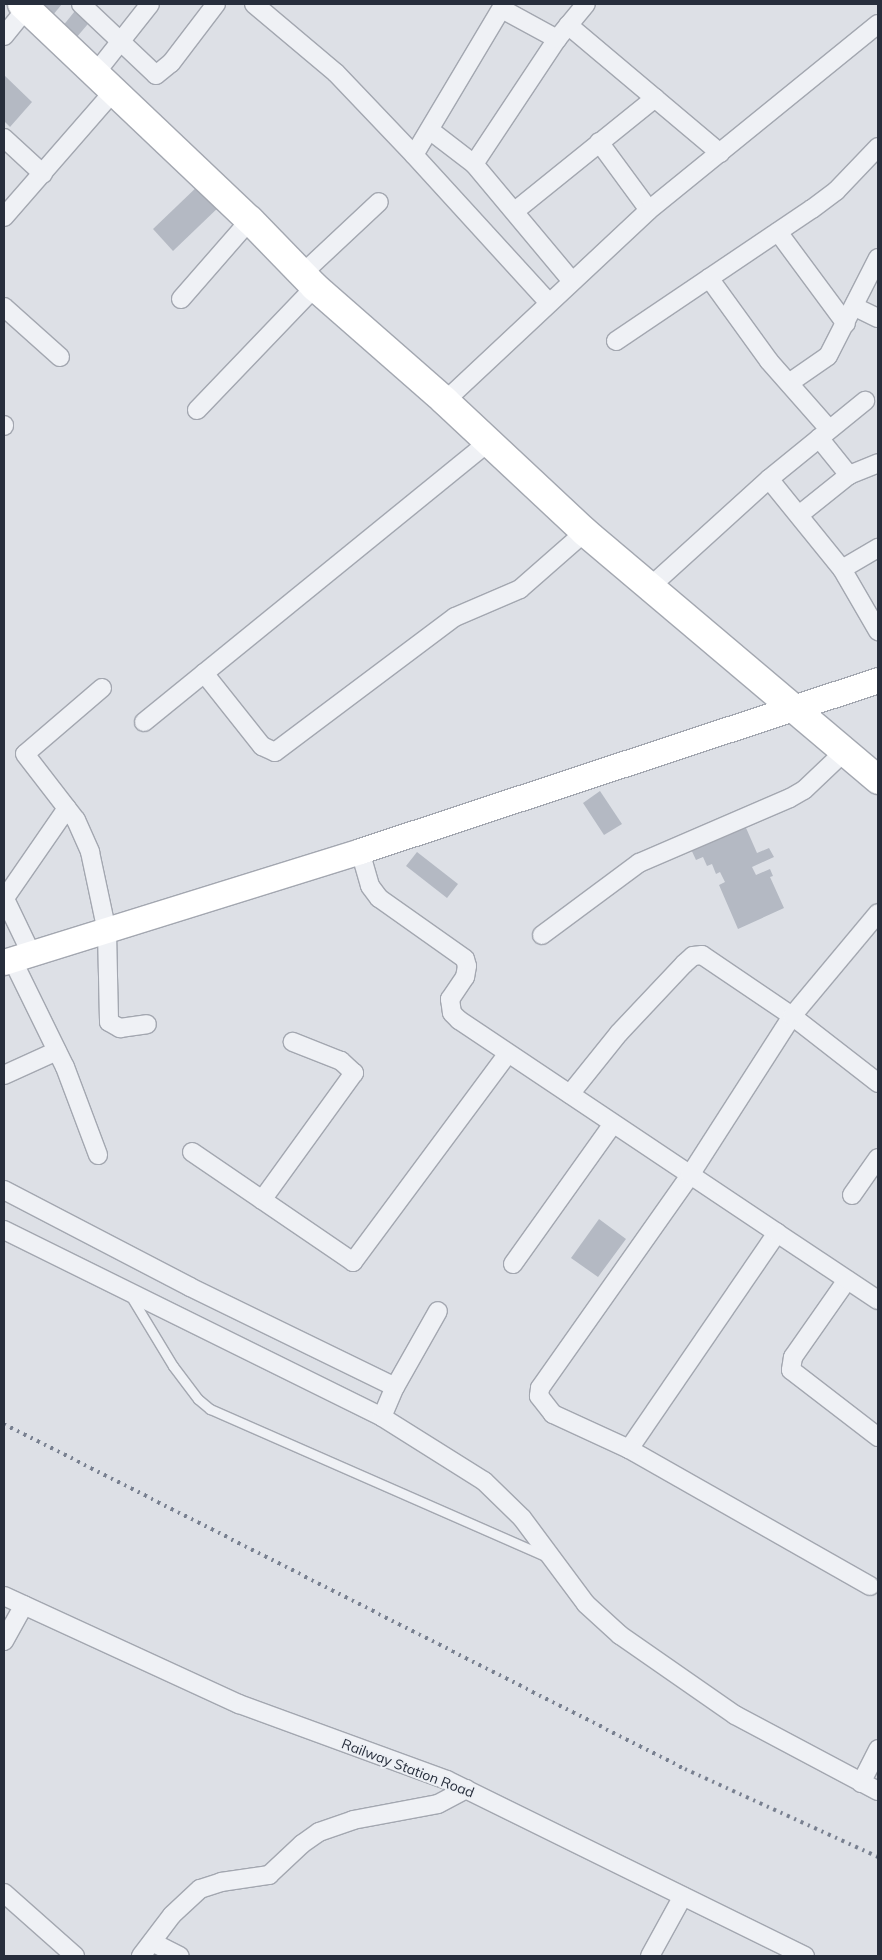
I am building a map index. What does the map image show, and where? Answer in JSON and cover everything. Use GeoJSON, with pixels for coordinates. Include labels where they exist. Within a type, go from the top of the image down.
{"type":"FeatureCollection","features":[{"type":"Feature","properties":{"kind":"main road"},"geometry":{"type":"LineString","coordinates":[[24,6],[103,84],[250,220],[309,281],[445,401],[585,532],[878,780]]}},
{"type":"Feature","properties":{"kind":"main road"},"geometry":{"type":"LineString","coordinates":[[15,958],[107,932],[360,851],[878,680]]}},
{"type":"Feature","properties":{"kind":"street"},"geometry":{"type":"LineString","coordinates":[[81,4],[156,75],[172,63],[216,4]]}},
{"type":"Feature","properties":{"kind":"street"},"geometry":{"type":"LineString","coordinates":[[4,217],[43,174],[103,84],[120,42],[150,4]]}},
{"type":"Feature","properties":{"kind":"street"},"geometry":{"type":"LineString","coordinates":[[254,4],[336,73],[414,155],[549,303]]}},
{"type":"Feature","properties":{"kind":"street"},"geometry":{"type":"LineString","coordinates":[[474,164],[557,39],[586,4]]}},
{"type":"Feature","properties":{"kind":"street"},"geometry":{"type":"LineString","coordinates":[[4,36],[24,6]]}},
{"type":"Feature","properties":{"kind":"street"},"geometry":{"type":"LineString","coordinates":[[414,155],[431,130],[503,6],[557,39]]}},
{"type":"Feature","properties":{"kind":"street"},"geometry":{"type":"LineString","coordinates":[[445,401],[649,210],[878,24]]}},
{"type":"Feature","properties":{"kind":"street"},"geometry":{"type":"LineString","coordinates":[[568,25],[720,152]]}},
{"type":"Feature","properties":{"kind":"street"},"geometry":{"type":"LineString","coordinates":[[515,211],[655,98]]}},
{"type":"Feature","properties":{"kind":"street"},"geometry":{"type":"LineString","coordinates":[[431,130],[474,164],[572,281]]}},
{"type":"Feature","properties":{"kind":"street"},"geometry":{"type":"LineString","coordinates":[[4,138],[43,174]]}},
{"type":"Feature","properties":{"kind":"street"},"geometry":{"type":"LineString","coordinates":[[599,142],[649,210]]}},
{"type":"Feature","properties":{"kind":"street"},"geometry":{"type":"LineString","coordinates":[[616,341],[836,191],[878,147]]}},
{"type":"Feature","properties":{"kind":"street"},"geometry":{"type":"LineString","coordinates":[[198,410],[379,202]]}},
{"type":"Feature","properties":{"kind":"street"},"geometry":{"type":"LineString","coordinates":[[181,299],[250,220]]}},
{"type":"Feature","properties":{"kind":"street"},"geometry":{"type":"LineString","coordinates":[[778,232],[846,324]]}},
{"type":"Feature","properties":{"kind":"street"},"geometry":{"type":"LineString","coordinates":[[789,384],[828,356],[855,307],[878,258]]}},
{"type":"Feature","properties":{"kind":"street"},"geometry":{"type":"LineString","coordinates":[[710,278],[769,361],[789,384],[824,434],[849,475]]}},
{"type":"Feature","properties":{"kind":"street"},"geometry":{"type":"LineString","coordinates":[[4,307],[60,356]]}},
{"type":"Feature","properties":{"kind":"street"},"geometry":{"type":"LineString","coordinates":[[855,307],[878,318]]}},
{"type":"Feature","properties":{"kind":"street"},"geometry":{"type":"LineString","coordinates":[[651,586],[769,479],[865,401]]}},
{"type":"Feature","properties":{"kind":"street"},"geometry":{"type":"LineString","coordinates":[[144,722],[489,442]]}},
{"type":"Feature","properties":{"kind":"street"},"geometry":{"type":"LineString","coordinates":[[799,516],[849,475],[878,463]]}},
{"type":"Feature","properties":{"kind":"street"},"geometry":{"type":"LineString","coordinates":[[769,479],[842,569],[878,631]]}},
{"type":"Feature","properties":{"kind":"street"},"geometry":{"type":"LineString","coordinates":[[204,673],[262,746],[275,752],[455,617],[520,589],[585,532]]}},
{"type":"Feature","properties":{"kind":"street"},"geometry":{"type":"LineString","coordinates":[[842,569],[878,548]]}},
{"type":"Feature","properties":{"kind":"street"},"geometry":{"type":"LineString","coordinates":[[102,688],[25,754],[67,808],[90,852],[107,932],[109,1022],[120,1028],[147,1024]]}},
{"type":"Feature","properties":{"kind":"street"},"geometry":{"type":"LineString","coordinates":[[542,935],[640,863],[790,798],[804,790],[845,751]]}},
{"type":"Feature","properties":{"kind":"street"},"geometry":{"type":"LineString","coordinates":[[67,808],[4,898],[15,958],[57,1051],[98,1155]]}},
{"type":"Feature","properties":{"kind":"street"},"geometry":{"type":"LineString","coordinates":[[360,851],[370,886],[379,898],[465,959],[468,966],[465,977],[450,999],[452,1013],[507,1055],[570,1094],[612,1125],[878,1300]]}},
{"type":"Feature","properties":{"kind":"street"},"geometry":{"type":"LineString","coordinates":[[875,1584],[629,1449],[553,1414],[542,1404],[540,1388],[690,1175],[792,1016],[878,913]]}},
{"type":"Feature","properties":{"kind":"street"},"geometry":{"type":"LineString","coordinates":[[570,1094],[619,1033],[693,956],[702,955],[792,1016],[878,1083]]}},
{"type":"Feature","properties":{"kind":"street"},"geometry":{"type":"LineString","coordinates":[[262,1200],[354,1073],[341,1061],[292,1042]]}},
{"type":"Feature","properties":{"kind":"street"},"geometry":{"type":"LineString","coordinates":[[4,1075],[57,1051]]}},
{"type":"Feature","properties":{"kind":"street"},"geometry":{"type":"LineString","coordinates":[[192,1152],[348,1260],[356,1261],[507,1055]]}},
{"type":"Feature","properties":{"kind":"street"},"geometry":{"type":"LineString","coordinates":[[513,1264],[612,1125]]}},
{"type":"Feature","properties":{"kind":"street"},"geometry":{"type":"LineString","coordinates":[[852,1195],[878,1158]]}},
{"type":"Feature","properties":{"kind":"street"},"geometry":{"type":"LineString","coordinates":[[4,1190],[190,1287],[395,1387]]}},
{"type":"Feature","properties":{"kind":"street"},"geometry":{"type":"LineString","coordinates":[[4,1230],[382,1416],[484,1481],[508,1502],[551,1559],[600,1617],[671,1672],[769,1734],[878,1791]]}},
{"type":"Feature","properties":{"kind":"street"},"geometry":{"type":"LineString","coordinates":[[629,1449],[776,1234]]}},
{"type":"Feature","properties":{"kind":"street"},"geometry":{"type":"LineString","coordinates":[[848,1280],[793,1356],[791,1370],[878,1437]]}},
{"type":"Feature","properties":{"kind":"street"},"geometry":{"type":"LineString","coordinates":[[382,1416],[395,1387],[438,1311]]}},
{"type":"Feature","properties":{"kind":"street","name":"Railway Station Road"},"geometry":{"type":"LineString","coordinates":[[4,1596],[239,1704],[466,1789],[805,1956]]}},
{"type":"Feature","properties":{"kind":"street"},"geometry":{"type":"LineString","coordinates":[[4,1641],[24,1606]]}},
{"type":"Feature","properties":{"kind":"street"},"geometry":{"type":"LineString","coordinates":[[861,1782],[878,1749]]}},
{"type":"Feature","properties":{"kind":"street"},"geometry":{"type":"LineString","coordinates":[[141,1956],[176,1910],[200,1889],[221,1882],[269,1875],[302,1844],[319,1832],[353,1820],[438,1804],[466,1789]]}},
{"type":"Feature","properties":{"kind":"street"},"geometry":{"type":"LineString","coordinates":[[4,1893],[76,1956]]}},
{"type":"Feature","properties":{"kind":"street"},"geometry":{"type":"LineString","coordinates":[[650,1956],[683,1896]]}},
{"type":"Feature","properties":{"kind":"street"},"geometry":{"type":"LineString","coordinates":[[152,1942],[180,1956]]}},
{"type":"Feature","properties":{"kind":"lane"},"geometry":{"type":"LineString","coordinates":[[127,1291],[173,1366],[198,1399],[210,1409],[551,1559]]}},
{"type":"Feature","properties":{"kind":"building"},"geometry":{"type":"Polygon","coordinates":[[[39,4],[62,4],[53,15],[39,4]]]}},
{"type":"Feature","properties":{"kind":"building"},"geometry":{"type":"Polygon","coordinates":[[[79,6],[93,18],[76,38],[62,27],[79,6]]]}},
{"type":"Feature","properties":{"kind":"building"},"geometry":{"type":"Polygon","coordinates":[[[4,75],[32,102],[10,127],[4,121],[4,75]]]}},
{"type":"Feature","properties":{"kind":"building"},"geometry":{"type":"Polygon","coordinates":[[[201,183],[222,204],[173,251],[153,229],[201,183]]]}},
{"type":"Feature","properties":{"kind":"building"},"geometry":{"type":"Polygon","coordinates":[[[600,791],[622,824],[604,835],[583,803],[600,791]]]}},
{"type":"Feature","properties":{"kind":"building"},"geometry":{"type":"Polygon","coordinates":[[[743,821],[757,853],[769,848],[774,857],[752,867],[756,875],[770,869],[773,876],[770,877],[784,908],[738,929],[719,885],[725,882],[720,872],[716,874],[712,864],[707,866],[703,857],[696,860],[689,845],[743,821]]]}},
{"type":"Feature","properties":{"kind":"building"},"geometry":{"type":"Polygon","coordinates":[[[417,852],[458,884],[447,898],[406,866],[417,852]]]}},
{"type":"Feature","properties":{"kind":"building"},"geometry":{"type":"Polygon","coordinates":[[[599,1219],[626,1239],[598,1277],[571,1258],[599,1219]]]}},
{"type":"Feature","properties":{"kind":"railway"},"geometry":{"type":"LineString","coordinates":[[4,1424],[685,1769],[878,1857]]}}]}
